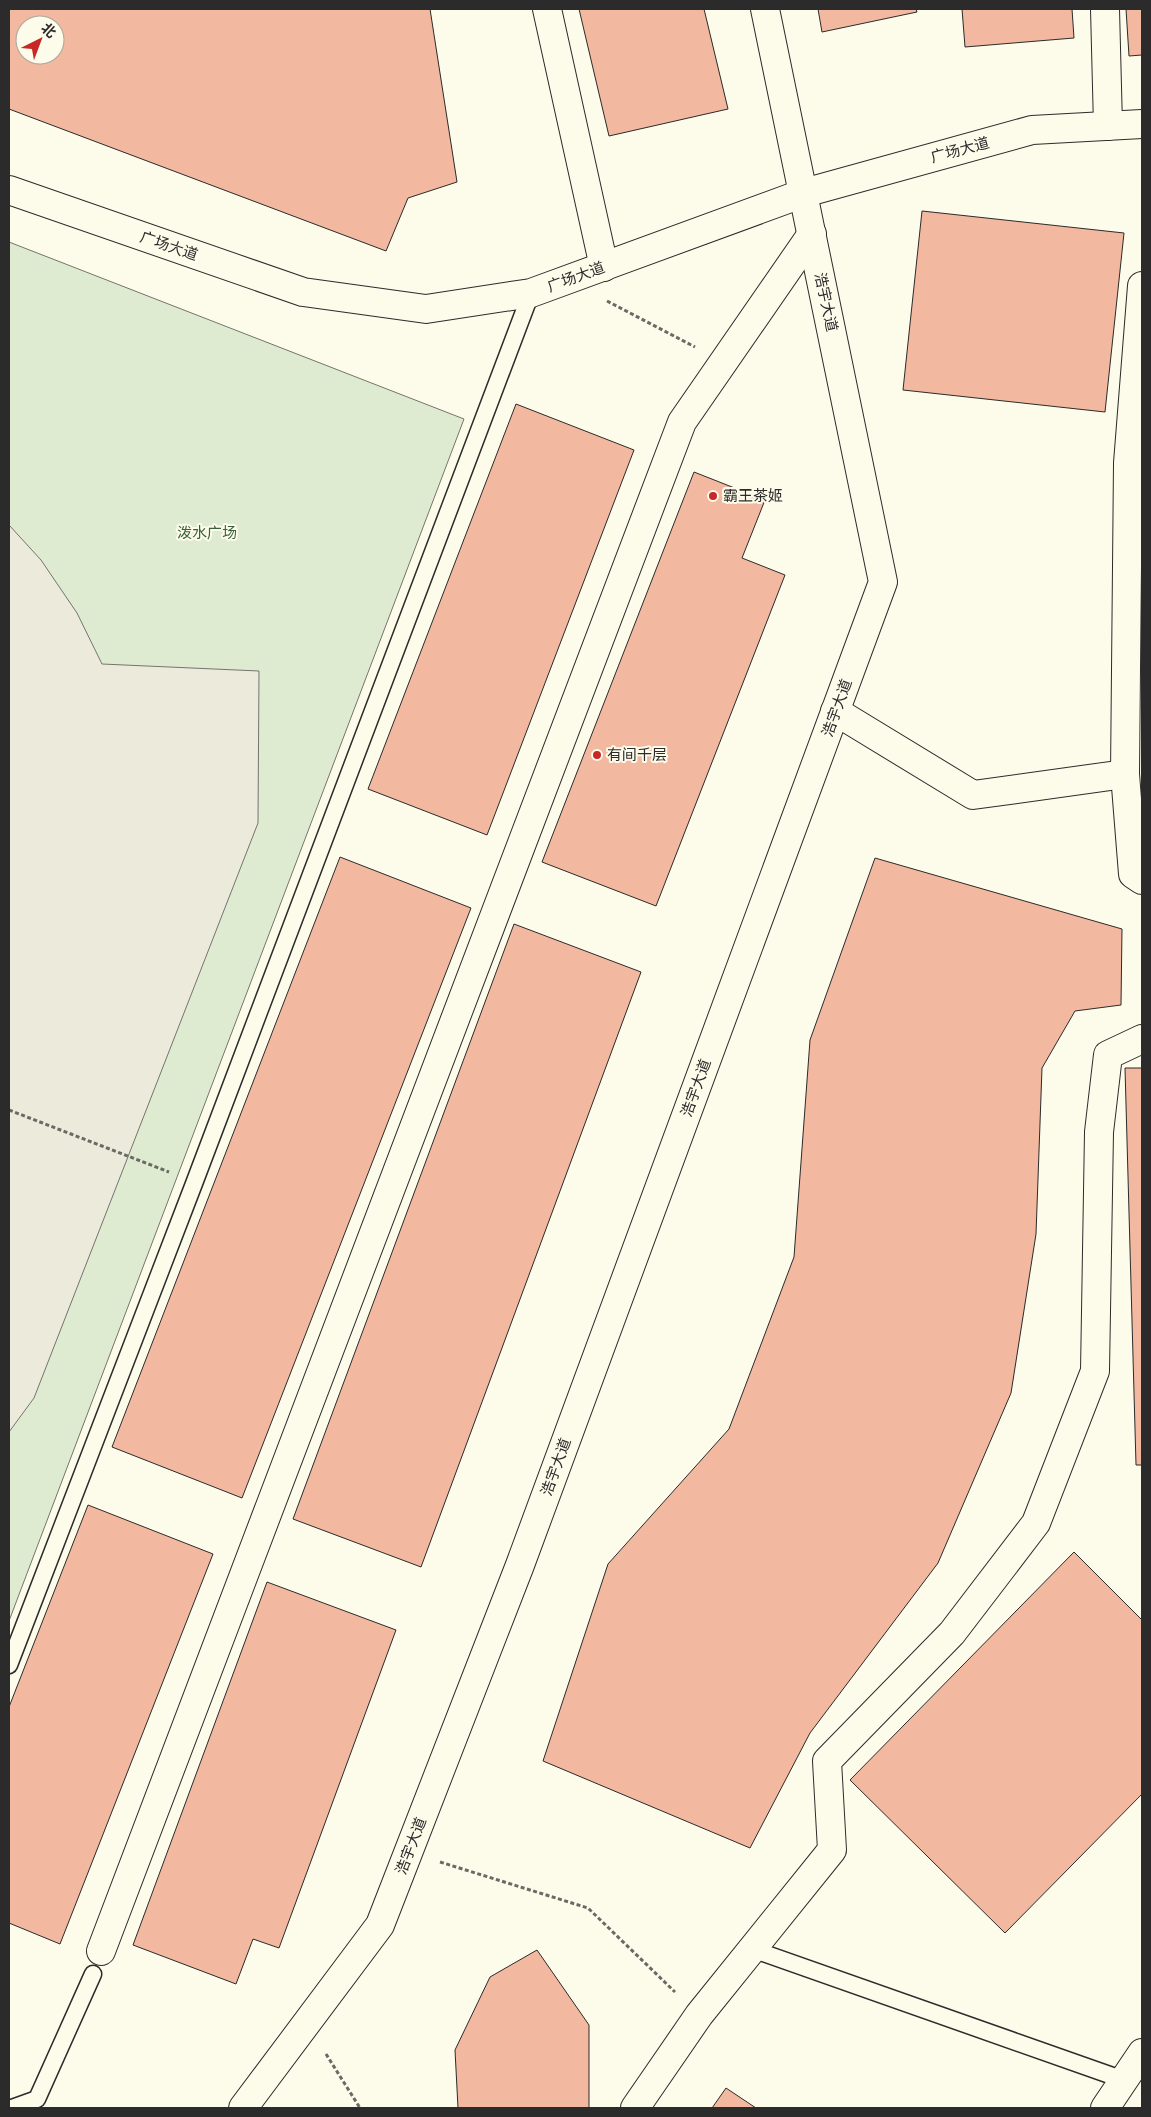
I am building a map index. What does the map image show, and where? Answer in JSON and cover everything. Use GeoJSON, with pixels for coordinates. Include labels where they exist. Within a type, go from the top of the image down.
{"type":"FeatureCollection","features":[{"type":"Feature","properties":{"kind":"street"},"geometry":{"type":"LineString","coordinates":[[547,9],[604,267]]}},
{"type":"Feature","properties":{"kind":"street","name":"浩宇大道"},"geometry":{"type":"LineString","coordinates":[[243,2108],[380,1925],[523,1556],[883,582],[766,9]]}},
{"type":"Feature","properties":{"kind":"street"},"geometry":{"type":"LineString","coordinates":[[1105,9],[1108,126]]}},
{"type":"Feature","properties":{"kind":"street","name":"广场大道"},"geometry":{"type":"LineString","coordinates":[[9,190],[304,292],[426,309],[530,293],[804,193],[1032,130],[1142,124]]}},
{"type":"Feature","properties":{"kind":"street"},"geometry":{"type":"LineString","coordinates":[[97,1962],[682,422],[812,234]]}},
{"type":"Feature","properties":{"kind":"street"},"geometry":{"type":"LineString","coordinates":[[1142,286],[1128,463],[1125,774],[1133,874],[1142,880]]}},
{"type":"Feature","properties":{"kind":"street"},"geometry":{"type":"LineString","coordinates":[[835,711],[973,795],[1125,774]]}},
{"type":"Feature","properties":{"kind":"street"},"geometry":{"type":"LineString","coordinates":[[635,2108],[699,2015],[832,1850],[826,1761],[952,1633],[1036,1523],[1095,1371],[1099,1132],[1108,1055],[1142,1039]]}},
{"type":"Feature","properties":{"kind":"street"},"geometry":{"type":"LineString","coordinates":[[1105,2108],[1142,2053]]}},
{"type":"Feature","properties":{"kind":"lane"},"geometry":{"type":"LineString","coordinates":[[9,1665],[195,1181],[530,293]]}},
{"type":"Feature","properties":{"kind":"lane"},"geometry":{"type":"LineString","coordinates":[[752,1949],[1124,2080]]}},
{"type":"Feature","properties":{"kind":"lane"},"geometry":{"type":"LineString","coordinates":[[12,2108],[37,2098],[97,1962]]}},
{"type":"Feature","properties":{"kind":"path"},"geometry":{"type":"LineString","coordinates":[[566,280],[724,362]]}},
{"type":"Feature","properties":{"kind":"path"},"geometry":{"type":"LineString","coordinates":[[9,1110],[195,1181]]}},
{"type":"Feature","properties":{"kind":"path"},"geometry":{"type":"LineString","coordinates":[[408,1852],[588,1908],[699,2015]]}},
{"type":"Feature","properties":{"kind":"path"},"geometry":{"type":"LineString","coordinates":[[306,2023],[360,2108]]}},
{"type":"Feature","properties":{"kind":"green space","name":"泼水广场"},"geometry":{"type":"Polygon","coordinates":[[[9,242],[464,419],[9,1621],[9,242]]]}},
{"type":"Feature","properties":{"kind":"shaded area"},"geometry":{"type":"Polygon","coordinates":[[[9,525],[41,560],[77,613],[102,664],[259,671],[258,823],[34,1398],[9,1432],[9,525]]]}},
{"type":"Feature","properties":{"kind":"building"},"geometry":{"type":"Polygon","coordinates":[[[9,9],[430,9],[457,182],[408,198],[386,251],[9,109],[9,9]]]}},
{"type":"Feature","properties":{"kind":"building"},"geometry":{"type":"Polygon","coordinates":[[[579,9],[704,9],[728,109],[609,136],[579,9]]]}},
{"type":"Feature","properties":{"kind":"building"},"geometry":{"type":"Polygon","coordinates":[[[818,9],[916,9],[917,12],[822,32],[818,9]]]}},
{"type":"Feature","properties":{"kind":"building"},"geometry":{"type":"Polygon","coordinates":[[[962,9],[1072,9],[1074,38],[965,47],[962,9]]]}},
{"type":"Feature","properties":{"kind":"building"},"geometry":{"type":"Polygon","coordinates":[[[1126,9],[1142,9],[1142,55],[1129,56],[1126,9]]]}},
{"type":"Feature","properties":{"kind":"building"},"geometry":{"type":"Polygon","coordinates":[[[922,211],[1124,233],[1105,412],[903,390],[922,211]]]}},
{"type":"Feature","properties":{"kind":"building"},"geometry":{"type":"Polygon","coordinates":[[[516,404],[634,450],[487,835],[368,789],[516,404]]]}},
{"type":"Feature","properties":{"kind":"building"},"geometry":{"type":"Polygon","coordinates":[[[694,472],[765,500],[742,558],[785,575],[656,906],[542,862],[694,472]]]}},
{"type":"Feature","properties":{"kind":"building"},"geometry":{"type":"Polygon","coordinates":[[[340,857],[471,908],[242,1498],[112,1447],[340,857]]]}},
{"type":"Feature","properties":{"kind":"building"},"geometry":{"type":"Polygon","coordinates":[[[875,858],[1122,929],[1121,1005],[1075,1011],[1042,1068],[1036,1234],[1011,1393],[938,1563],[810,1733],[750,1848],[543,1761],[608,1564],[729,1429],[794,1257],[810,1040],[875,858]]]}},
{"type":"Feature","properties":{"kind":"building"},"geometry":{"type":"Polygon","coordinates":[[[514,924],[641,972],[421,1567],[293,1519],[514,924]]]}},
{"type":"Feature","properties":{"kind":"building"},"geometry":{"type":"Polygon","coordinates":[[[1125,1068],[1142,1068],[1142,1465],[1136,1465],[1125,1068]]]}},
{"type":"Feature","properties":{"kind":"building"},"geometry":{"type":"Polygon","coordinates":[[[88,1505],[213,1554],[60,1944],[9,1923],[9,1707],[88,1505]]]}},
{"type":"Feature","properties":{"kind":"building"},"geometry":{"type":"Polygon","coordinates":[[[1074,1552],[1142,1620],[1142,1794],[1005,1933],[850,1780],[1074,1552]]]}},
{"type":"Feature","properties":{"kind":"building"},"geometry":{"type":"Polygon","coordinates":[[[267,1582],[396,1630],[279,1948],[253,1939],[236,1984],[133,1945],[267,1582]]]}},
{"type":"Feature","properties":{"kind":"building"},"geometry":{"type":"Polygon","coordinates":[[[537,1950],[589,2025],[589,2108],[458,2108],[455,2050],[490,1977],[537,1950]]]}},
{"type":"Feature","properties":{"kind":"building"},"geometry":{"type":"Polygon","coordinates":[[[726,2088],[756,2108],[712,2108],[726,2088]]]}},
{"type":"Feature","properties":{"kind":"place","name":"霸王茶姬"},"geometry":{"type":"Point","coordinates":[713,496]}},
{"type":"Feature","properties":{"kind":"place","name":"有间千层"},"geometry":{"type":"Point","coordinates":[597,755]}}]}
